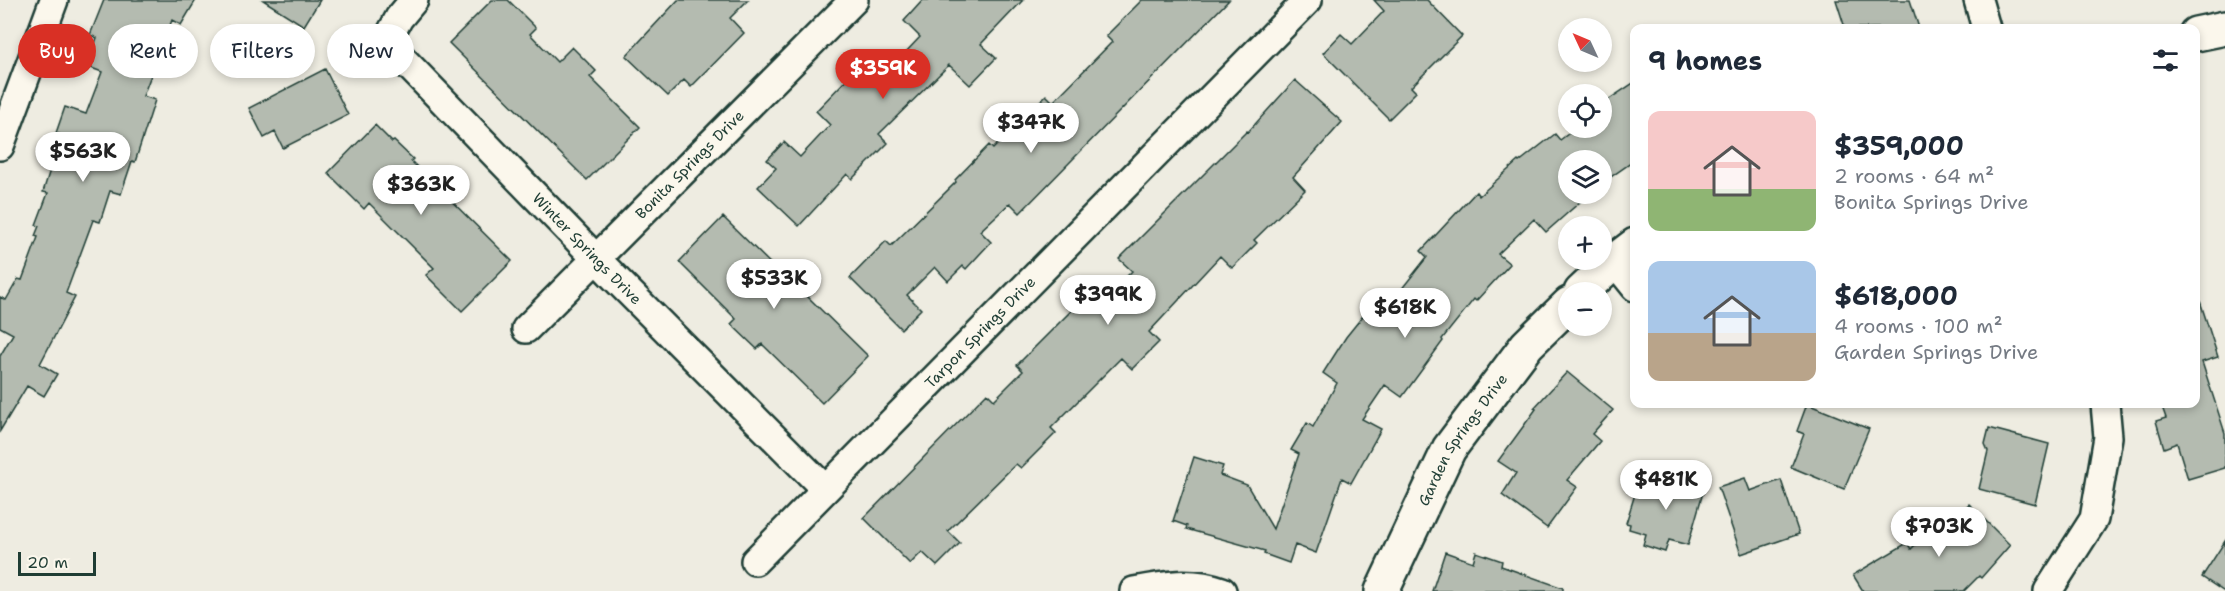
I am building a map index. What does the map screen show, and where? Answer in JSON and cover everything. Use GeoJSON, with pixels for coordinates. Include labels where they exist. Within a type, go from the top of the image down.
{"type":"FeatureCollection","features":[{"type":"Feature","properties":{"kind":"street"},"geometry":{"type":"LineString","coordinates":[[0,146],[54,0]]}},
{"type":"Feature","properties":{"kind":"street","name":"Winter Springs Drive"},"geometry":{"type":"LineString","coordinates":[[414,0],[399,18],[386,42],[825,489]]}},
{"type":"Feature","properties":{"kind":"street","name":"Bonita Springs Drive"},"geometry":{"type":"LineString","coordinates":[[526,329],[854,0]]}},
{"type":"Feature","properties":{"kind":"street","name":"Tarpon Springs Drive"},"geometry":{"type":"LineString","coordinates":[[755,561],[1308,0]]}},
{"type":"Feature","properties":{"kind":"street"},"geometry":{"type":"LineString","coordinates":[[1978,0],[1985,24]]}},
{"type":"Feature","properties":{"kind":"street"},"geometry":{"type":"LineString","coordinates":[[2200,33],[2225,28]]}},
{"type":"Feature","properties":{"kind":"street"},"geometry":{"type":"LineString","coordinates":[[1592,282],[1624,253],[1630,272]]}},
{"type":"Feature","properties":{"kind":"street","name":"Garden Springs Drive"},"geometry":{"type":"LineString","coordinates":[[1382,591],[1449,449],[1527,345],[1558,315]]}},
{"type":"Feature","properties":{"kind":"street"},"geometry":{"type":"LineString","coordinates":[[2048,591],[2094,519],[2108,438],[2105,408]]}},
{"type":"Feature","properties":{"kind":"street"},"geometry":{"type":"LineString","coordinates":[[1134,591],[1178,583],[1212,587],[1222,591]]}},
{"type":"Feature","properties":{"kind":"building"},"geometry":{"type":"Polygon","coordinates":[[[104,0],[196,0],[182,24],[172,20],[170,24],[108,24],[108,78],[150,78],[143,96],[155,100],[135,162],[132,161],[121,194],[110,191],[100,222],[93,220],[66,293],[75,297],[40,364],[57,374],[44,396],[27,386],[0,431],[0,356],[13,334],[0,327],[0,297],[6,300],[18,279],[22,280],[38,237],[35,236],[39,226],[36,225],[48,193],[43,192],[61,135],[56,133],[65,107],[86,114],[102,72],[96,70],[97,38],[94,24],[104,0]]]}},
{"type":"Feature","properties":{"kind":"building"},"geometry":{"type":"Polygon","coordinates":[[[263,0],[320,0],[305,24],[301,24],[263,0]]]}},
{"type":"Feature","properties":{"kind":"building"},"geometry":{"type":"Polygon","coordinates":[[[492,0],[508,0],[536,28],[530,34],[557,62],[572,47],[596,71],[590,77],[640,127],[587,180],[449,43],[492,0]]]}},
{"type":"Feature","properties":{"kind":"building"},"geometry":{"type":"Polygon","coordinates":[[[678,0],[748,0],[730,18],[744,33],[691,87],[684,80],[668,96],[626,56],[678,0]]]}},
{"type":"Feature","properties":{"kind":"building"},"geometry":{"type":"Polygon","coordinates":[[[923,0],[1023,0],[981,44],[996,58],[970,85],[949,65],[879,134],[888,143],[852,179],[847,174],[799,226],[758,187],[776,168],[767,160],[784,142],[800,157],[830,125],[816,111],[872,53],[889,70],[920,37],[904,21],[923,0]]]}},
{"type":"Feature","properties":{"kind":"building"},"geometry":{"type":"Polygon","coordinates":[[[1142,0],[1229,0],[1020,213],[1010,203],[980,231],[991,242],[966,269],[963,266],[948,281],[935,267],[907,295],[921,309],[901,329],[850,278],[886,241],[891,246],[956,182],[955,180],[989,145],[993,149],[1046,95],[1053,102],[1112,42],[1106,36],[1142,0]]]}},
{"type":"Feature","properties":{"kind":"building"},"geometry":{"type":"Polygon","coordinates":[[[1374,0],[1427,0],[1462,36],[1411,87],[1416,92],[1389,119],[1323,53],[1341,34],[1352,44],[1384,11],[1374,0]]]}},
{"type":"Feature","properties":{"kind":"building"},"geometry":{"type":"Polygon","coordinates":[[[1836,0],[1910,0],[1918,24],[1844,24],[1836,0]]]}},
{"type":"Feature","properties":{"kind":"building"},"geometry":{"type":"Polygon","coordinates":[[[325,69],[327,78],[330,78],[348,115],[283,148],[275,132],[264,138],[249,108],[307,78],[315,78],[315,74],[325,69]]]}},
{"type":"Feature","properties":{"kind":"building"},"geometry":{"type":"Polygon","coordinates":[[[1295,80],[1342,122],[1293,177],[1305,190],[1254,240],[1257,243],[1232,268],[1220,256],[1149,332],[1159,342],[1132,369],[1121,358],[1051,428],[1056,433],[1021,468],[1016,464],[948,531],[960,543],[937,566],[922,552],[910,564],[864,518],[987,393],[994,400],[1023,371],[1017,365],[1072,310],[1070,308],[1089,289],[1102,302],[1132,271],[1119,259],[1248,132],[1295,80]]]}},
{"type":"Feature","properties":{"kind":"building"},"geometry":{"type":"Polygon","coordinates":[[[1630,85],[1630,163],[1612,176],[1612,150],[1558,150],[1558,204],[1578,204],[1564,216],[1558,216],[1558,221],[1546,232],[1534,219],[1498,254],[1510,264],[1476,301],[1474,299],[1442,339],[1443,341],[1402,397],[1385,385],[1362,419],[1381,429],[1351,483],[1342,478],[1316,553],[1295,545],[1289,563],[1264,554],[1265,551],[1186,529],[1187,526],[1173,521],[1194,457],[1223,466],[1220,475],[1247,485],[1273,529],[1299,454],[1291,450],[1307,423],[1313,427],[1337,383],[1323,373],[1346,337],[1383,291],[1393,300],[1427,257],[1421,251],[1476,192],[1479,196],[1518,161],[1555,134],[1560,140],[1563,138],[1612,138],[1612,97],[1630,85]]]}},
{"type":"Feature","properties":{"kind":"building"},"geometry":{"type":"Polygon","coordinates":[[[375,125],[413,159],[411,161],[512,261],[462,311],[426,275],[434,268],[369,203],[364,209],[328,173],[375,125]]]}},
{"type":"Feature","properties":{"kind":"building"},"geometry":{"type":"Polygon","coordinates":[[[723,217],[781,274],[792,263],[817,288],[808,297],[868,356],[822,403],[762,344],[757,349],[731,324],[736,319],[679,262],[723,217]]]}},
{"type":"Feature","properties":{"kind":"building"},"geometry":{"type":"Polygon","coordinates":[[[2200,301],[2218,357],[2202,362],[2225,433],[2225,468],[2188,479],[2177,443],[2164,448],[2156,421],[2166,418],[2162,408],[2200,408],[2200,301]]]}},
{"type":"Feature","properties":{"kind":"building"},"geometry":{"type":"Polygon","coordinates":[[[1567,372],[1613,410],[1592,434],[1600,441],[1567,480],[1577,487],[1547,528],[1502,495],[1516,473],[1498,461],[1536,409],[1534,408],[1567,372]]]}},
{"type":"Feature","properties":{"kind":"building"},"geometry":{"type":"Polygon","coordinates":[[[1806,408],[1817,408],[1869,429],[1844,489],[1791,467],[1804,434],[1797,431],[1806,408]]]}},
{"type":"Feature","properties":{"kind":"building"},"geometry":{"type":"Polygon","coordinates":[[[1989,428],[2049,444],[2035,504],[1979,489],[1988,451],[1985,444],[1989,428]]]}},
{"type":"Feature","properties":{"kind":"building"},"geometry":{"type":"Polygon","coordinates":[[[1680,475],[1706,482],[1688,545],[1669,540],[1665,552],[1643,545],[1646,534],[1629,529],[1630,524],[1626,523],[1640,478],[1659,483],[1660,478],[1677,484],[1680,475]]]}},
{"type":"Feature","properties":{"kind":"building"},"geometry":{"type":"Polygon","coordinates":[[[1745,478],[1750,491],[1781,480],[1799,534],[1741,554],[1718,487],[1745,478]]]}},
{"type":"Feature","properties":{"kind":"building"},"geometry":{"type":"Polygon","coordinates":[[[1969,504],[2010,545],[1981,578],[1979,576],[1964,591],[1863,591],[1853,575],[1907,543],[1911,549],[1942,518],[1948,524],[1969,504]]]}},
{"type":"Feature","properties":{"kind":"building"},"geometry":{"type":"Polygon","coordinates":[[[2225,541],[2225,591],[2223,591],[2202,577],[2225,541]]]}},
{"type":"Feature","properties":{"kind":"building"},"geometry":{"type":"Polygon","coordinates":[[[1445,552],[1473,562],[1476,552],[1502,561],[1501,566],[1563,588],[1563,591],[1432,591],[1445,552]]]}}]}
